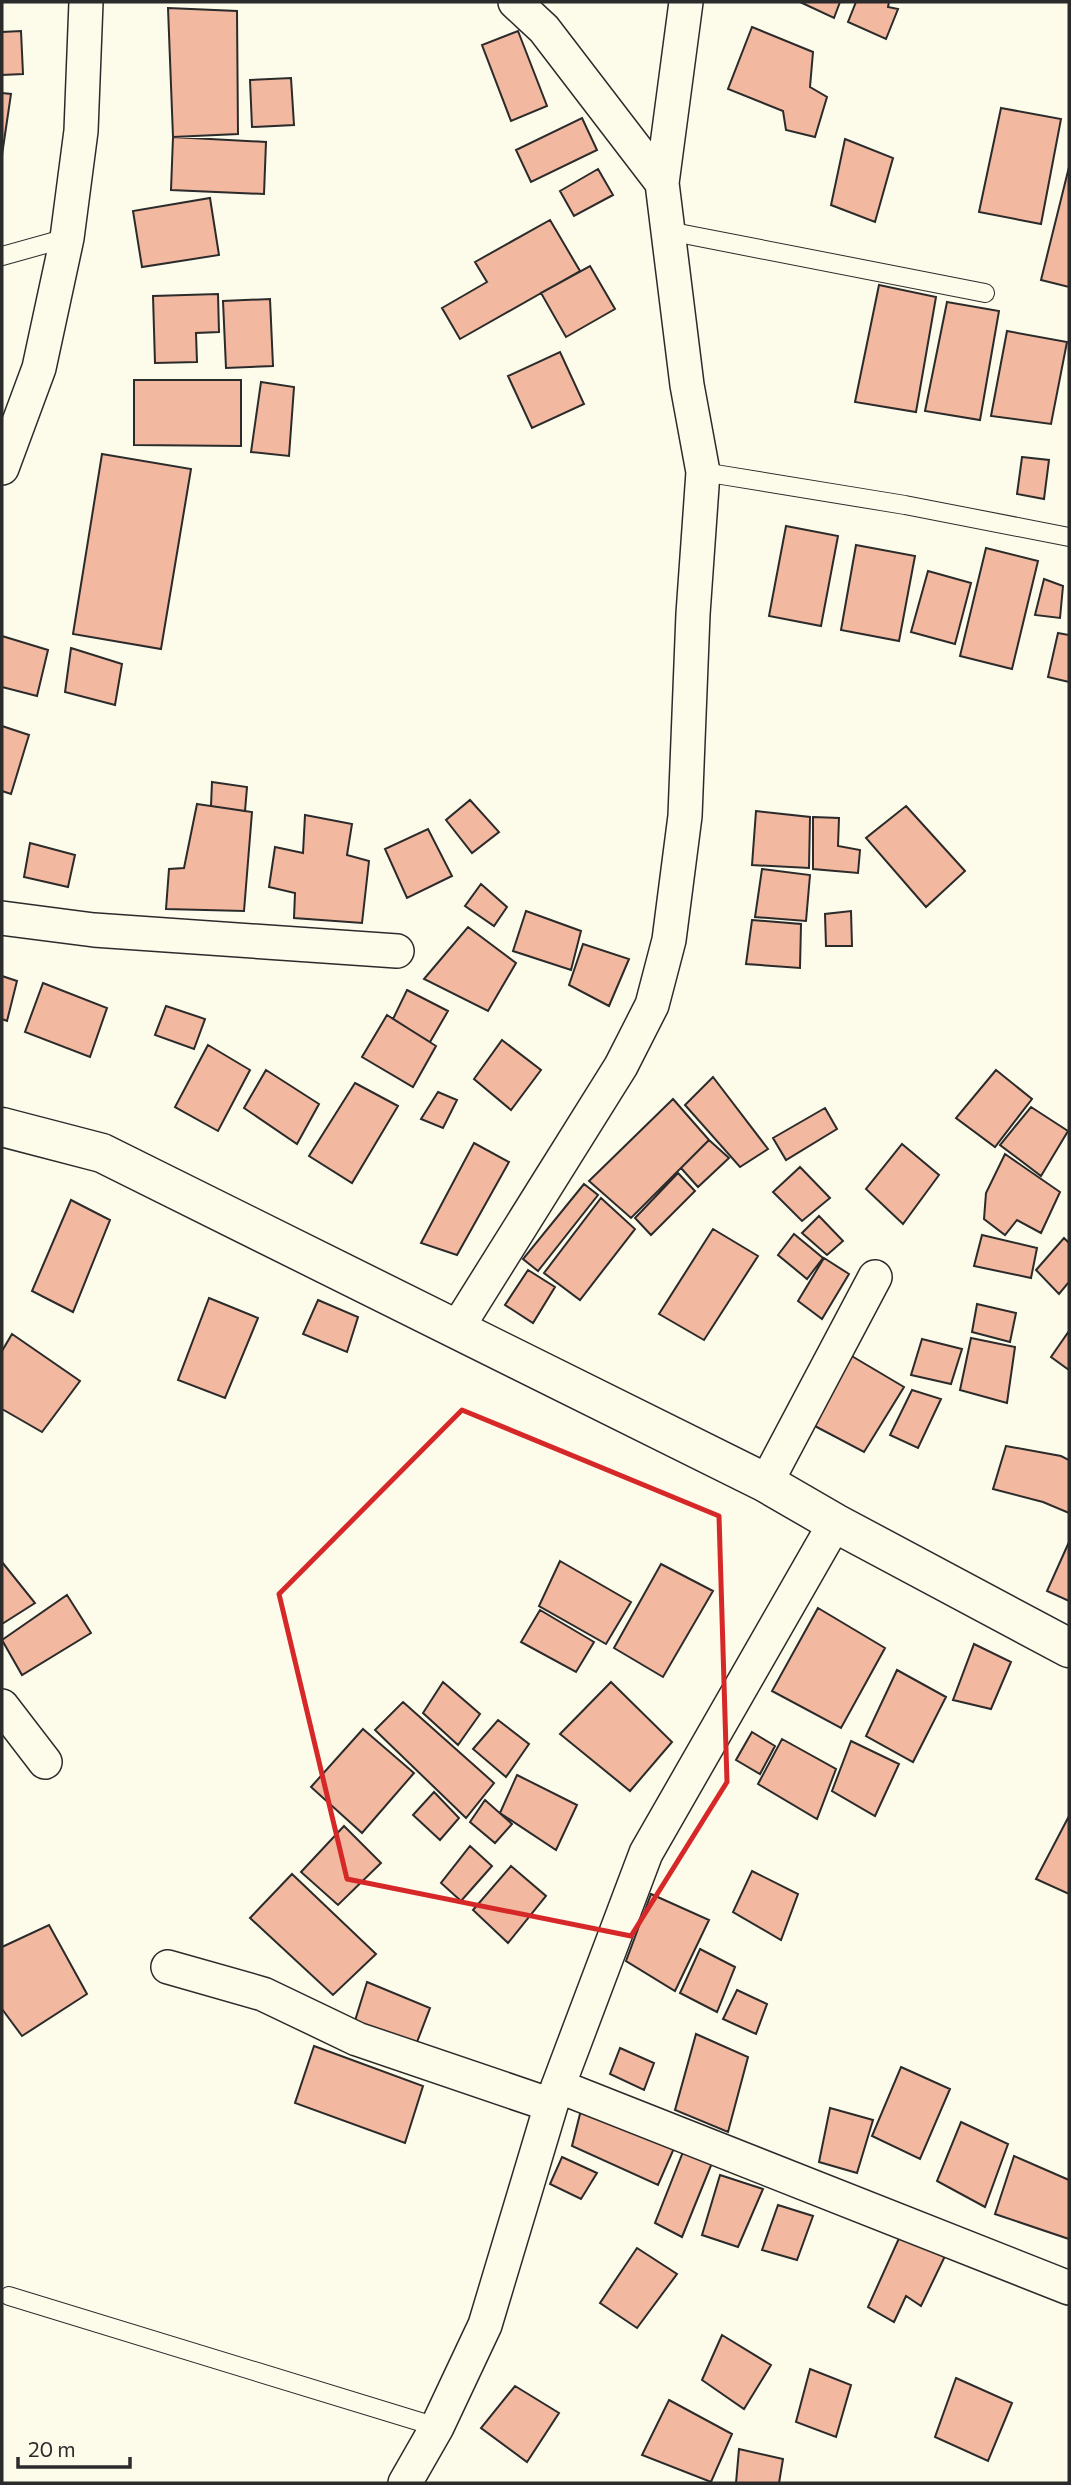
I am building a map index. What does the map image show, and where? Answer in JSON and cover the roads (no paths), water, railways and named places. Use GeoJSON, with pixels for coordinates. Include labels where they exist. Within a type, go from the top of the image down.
{"type":"FeatureCollection","features":[{"type":"Feature","properties":{"kind":"street"},"geometry":{"type":"LineString","coordinates":[[2,468],[39,368],[68,238],[81,131],[86,2]]}},
{"type":"Feature","properties":{"kind":"street"},"geometry":{"type":"LineString","coordinates":[[515,2],[544,29],[662,183]]}},
{"type":"Feature","properties":{"kind":"street"},"geometry":{"type":"LineString","coordinates":[[456,1330],[621,1066],[652,1005],[669,940],[685,816],[693,614],[703,472],[687,385],[662,183],[686,2]]}},
{"type":"Feature","properties":{"kind":"street"},"geometry":{"type":"LineString","coordinates":[[2,918],[94,930],[397,951]]}},
{"type":"Feature","properties":{"kind":"street"},"geometry":{"type":"LineString","coordinates":[[2,1127],[102,1153],[766,1483],[835,1523],[1069,1648]]}},
{"type":"Feature","properties":{"kind":"street"},"geometry":{"type":"LineString","coordinates":[[766,1483],[875,1277]]}},
{"type":"Feature","properties":{"kind":"street"},"geometry":{"type":"LineString","coordinates":[[405,2483],[437,2427],[485,2325],[555,2096],[646,1853],[835,1523]]}},
{"type":"Feature","properties":{"kind":"street"},"geometry":{"type":"LineString","coordinates":[[2,1706],[45,1762]]}},
{"type":"Feature","properties":{"kind":"street"},"geometry":{"type":"LineString","coordinates":[[168,1967],[264,1994],[356,2039],[555,2096],[1069,2288]]}},
{"type":"Feature","properties":{"kind":"lane"},"geometry":{"type":"LineString","coordinates":[[668,231],[985,293]]}},
{"type":"Feature","properties":{"kind":"lane"},"geometry":{"type":"LineString","coordinates":[[2,256],[68,238]]}},
{"type":"Feature","properties":{"kind":"lane"},"geometry":{"type":"LineString","coordinates":[[703,472],[905,505],[1069,537]]}},
{"type":"Feature","properties":{"kind":"lane"},"geometry":{"type":"LineString","coordinates":[[9,2296],[437,2427]]}}]}
